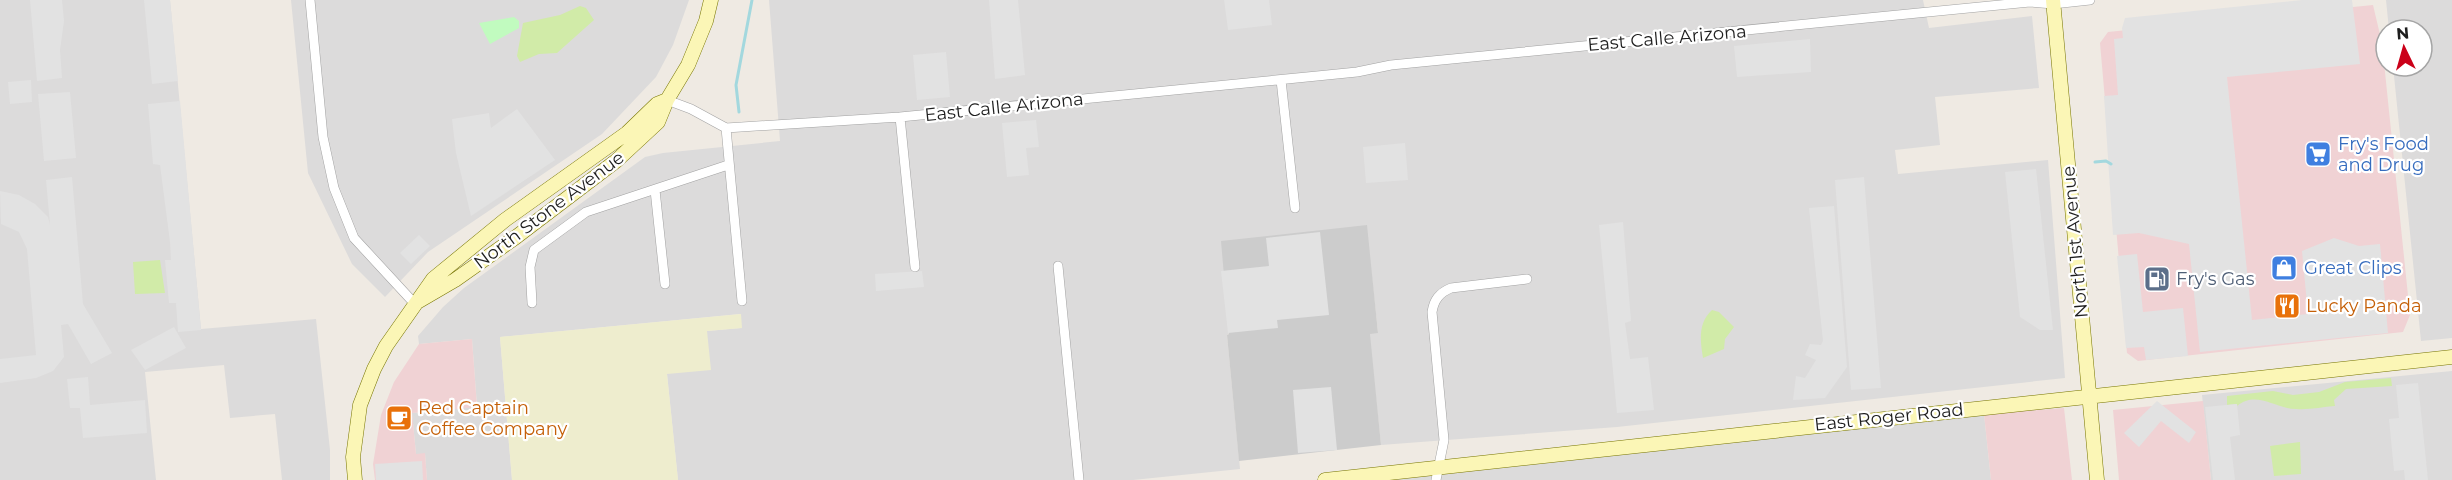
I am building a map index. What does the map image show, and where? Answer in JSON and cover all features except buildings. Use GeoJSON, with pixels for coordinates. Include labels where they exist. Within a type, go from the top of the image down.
{"type":"FeatureCollection","features":[{"type":"Feature","properties":{"kind":"main road","name":"North Stone Avenue"},"geometry":{"type":"LineString","coordinates":[[414,303],[456,280],[616,161],[658,122],[667,99],[688,65],[706,21],[711,0]]}},
{"type":"Feature","properties":{"kind":"main road","name":"North 1st Avenue"},"geometry":{"type":"LineString","coordinates":[[2053,2],[2097,480]]}},
{"type":"Feature","properties":{"kind":"main road","name":"North Stone Avenue"},"geometry":{"type":"LineString","coordinates":[[355,480],[353,458],[360,405],[386,346],[433,279],[478,242],[627,133],[657,104],[667,99]]}},
{"type":"Feature","properties":{"kind":"main road","name":"East Roger Road"},"geometry":{"type":"LineString","coordinates":[[1325,480],[1438,473],[2090,395],[2452,357]]}},
{"type":"Feature","properties":{"kind":"street"},"geometry":{"type":"LineString","coordinates":[[310,0],[323,137],[334,188],[354,238],[414,303]]}},
{"type":"Feature","properties":{"kind":"street"},"geometry":{"type":"LineString","coordinates":[[2053,2],[2090,0]]}},
{"type":"Feature","properties":{"kind":"street","name":"East Calle Arizona"},"geometry":{"type":"LineString","coordinates":[[726,129],[900,117],[1281,80],[1357,72],[1391,65],[1547,49],[2030,2],[2053,2]]}},
{"type":"Feature","properties":{"kind":"street"},"geometry":{"type":"LineString","coordinates":[[1281,80],[1294,208]]}},
{"type":"Feature","properties":{"kind":"street"},"geometry":{"type":"LineString","coordinates":[[667,99],[691,109],[726,129],[742,301]]}},
{"type":"Feature","properties":{"kind":"street"},"geometry":{"type":"LineString","coordinates":[[900,117],[915,267]]}},
{"type":"Feature","properties":{"kind":"street"},"geometry":{"type":"LineString","coordinates":[[532,303],[530,267],[534,250],[586,212],[728,165]]}},
{"type":"Feature","properties":{"kind":"street"},"geometry":{"type":"LineString","coordinates":[[654,189],[664,284]]}},
{"type":"Feature","properties":{"kind":"street"},"geometry":{"type":"LineString","coordinates":[[1058,266],[1079,480]]}},
{"type":"Feature","properties":{"kind":"street"},"geometry":{"type":"LineString","coordinates":[[1438,473],[1444,440],[1433,303],[1440,294],[1451,288],[1527,279]]}},
{"type":"Feature","properties":{"kind":"shaded area"},"geometry":{"type":"Polygon","coordinates":[[[0,0],[170,0],[201,329],[316,319],[330,450],[330,480],[282,480],[275,414],[230,418],[224,365],[145,372],[156,480],[0,480],[0,0]]]}},
{"type":"Feature","properties":{"kind":"shaded area"},"geometry":{"type":"Polygon","coordinates":[[[30,0],[62,0],[64,21],[60,50],[62,78],[37,81],[30,0]]]}},
{"type":"Feature","properties":{"kind":"shaded area"},"geometry":{"type":"Polygon","coordinates":[[[144,0],[170,0],[178,81],[152,84],[144,0]]]}},
{"type":"Feature","properties":{"kind":"shaded area"},"geometry":{"type":"Polygon","coordinates":[[[291,0],[689,0],[673,45],[656,77],[602,134],[428,252],[385,297],[352,264],[308,173],[291,0]]]}},
{"type":"Feature","properties":{"kind":"shaded area"},"geometry":{"type":"Polygon","coordinates":[[[769,0],[1923,0],[1929,28],[2032,16],[2039,88],[1935,97],[1940,145],[1895,150],[1898,174],[2048,160],[2065,378],[1617,427],[1381,445],[1369,333],[1378,332],[1366,225],[1227,335],[1240,469],[1133,480],[678,480],[667,374],[707,331],[741,328],[740,314],[500,337],[512,480],[427,480],[425,454],[416,454],[412,413],[477,406],[472,339],[419,344],[418,336],[443,307],[464,288],[645,157],[663,153],[780,141],[769,0]]]}},
{"type":"Feature","properties":{"kind":"shaded area"},"geometry":{"type":"Polygon","coordinates":[[[989,0],[1018,0],[1025,75],[995,79],[989,0]]]}},
{"type":"Feature","properties":{"kind":"shaded area"},"geometry":{"type":"Polygon","coordinates":[[[1224,0],[1269,0],[1272,25],[1228,30],[1224,0]]]}},
{"type":"Feature","properties":{"kind":"shaded area"},"geometry":{"type":"Polygon","coordinates":[[[2302,0],[2352,0],[2360,64],[2227,77],[2252,320],[2308,314],[2302,251],[2334,238],[2359,246],[2380,244],[2388,333],[2200,352],[2189,244],[2139,233],[2113,235],[2104,96],[2118,95],[2114,39],[2123,38],[2122,28],[2125,18],[2302,0]]]}},
{"type":"Feature","properties":{"kind":"shaded area"},"geometry":{"type":"Polygon","coordinates":[[[2386,0],[2452,0],[2452,338],[2421,341],[2394,78],[2434,78],[2434,18],[2388,18],[2386,0]]]}},
{"type":"Feature","properties":{"kind":"shaded area"},"geometry":{"type":"Polygon","coordinates":[[[2373,5],[2376,18],[2374,18],[2374,78],[2386,78],[2410,315],[2403,332],[2138,361],[2127,353],[2100,43],[2108,32],[2373,5]]]}},
{"type":"Feature","properties":{"kind":"shaded area"},"geometry":{"type":"Polygon","coordinates":[[[1810,39],[1811,72],[1737,77],[1734,46],[1810,39]]]}},
{"type":"Feature","properties":{"kind":"shaded area"},"geometry":{"type":"Polygon","coordinates":[[[946,52],[950,97],[917,100],[913,55],[946,52]]]}},
{"type":"Feature","properties":{"kind":"shaded area"},"geometry":{"type":"Polygon","coordinates":[[[31,80],[32,102],[10,104],[8,82],[31,80]]]}},
{"type":"Feature","properties":{"kind":"shaded area"},"geometry":{"type":"Polygon","coordinates":[[[70,92],[76,158],[44,161],[38,94],[70,92]]]}},
{"type":"Feature","properties":{"kind":"shaded area"},"geometry":{"type":"Polygon","coordinates":[[[180,101],[201,330],[178,332],[176,303],[169,303],[165,260],[171,260],[170,242],[160,165],[153,164],[148,104],[180,101]]]}},
{"type":"Feature","properties":{"kind":"shaded area"},"geometry":{"type":"Polygon","coordinates":[[[517,109],[555,160],[471,216],[456,153],[452,119],[489,113],[491,128],[517,109]]]}},
{"type":"Feature","properties":{"kind":"shaded area"},"geometry":{"type":"Polygon","coordinates":[[[1036,120],[1039,147],[1026,148],[1029,175],[1007,177],[1002,123],[1036,120]]]}},
{"type":"Feature","properties":{"kind":"shaded area"},"geometry":{"type":"Polygon","coordinates":[[[1405,143],[1408,180],[1366,183],[1363,147],[1405,143]]]}},
{"type":"Feature","properties":{"kind":"shaded area"},"geometry":{"type":"Polygon","coordinates":[[[2036,169],[2053,330],[2040,330],[2020,317],[2005,172],[2036,169]]]}},
{"type":"Feature","properties":{"kind":"shaded area"},"geometry":{"type":"Polygon","coordinates":[[[72,177],[83,304],[112,353],[91,364],[68,324],[61,325],[64,357],[53,371],[36,378],[0,383],[0,359],[36,355],[27,249],[19,232],[1,224],[0,191],[19,195],[35,204],[48,217],[50,225],[46,180],[72,177]]]}},
{"type":"Feature","properties":{"kind":"shaded area"},"geometry":{"type":"Polygon","coordinates":[[[1864,177],[1881,388],[1851,390],[1835,180],[1864,177]]]}},
{"type":"Feature","properties":{"kind":"shaded area"},"geometry":{"type":"Polygon","coordinates":[[[1834,206],[1847,367],[1825,398],[1793,400],[1796,376],[1805,378],[1816,360],[1805,355],[1810,344],[1821,345],[1823,341],[1809,208],[1834,206]]]}},
{"type":"Feature","properties":{"kind":"shaded area"},"geometry":{"type":"Polygon","coordinates":[[[1623,222],[1631,321],[1625,323],[1630,359],[1648,357],[1654,410],[1617,413],[1599,225],[1623,222]]]}},
{"type":"Feature","properties":{"kind":"shaded area"},"geometry":{"type":"Polygon","coordinates":[[[1367,225],[1378,333],[1370,334],[1381,445],[1239,461],[1221,241],[1367,225]]]}},
{"type":"Feature","properties":{"kind":"shaded area"},"geometry":{"type":"Polygon","coordinates":[[[1320,232],[1329,315],[1277,320],[1278,328],[1228,333],[1221,271],[1269,266],[1266,238],[1320,232]]]}},
{"type":"Feature","properties":{"kind":"shaded area"},"geometry":{"type":"Polygon","coordinates":[[[419,235],[430,246],[411,264],[400,253],[419,235]]]}},
{"type":"Feature","properties":{"kind":"shaded area"},"geometry":{"type":"Polygon","coordinates":[[[2137,254],[2143,312],[2183,308],[2188,356],[2146,360],[2144,347],[2126,348],[2117,256],[2137,254]]]}},
{"type":"Feature","properties":{"kind":"shaded area"},"geometry":{"type":"Polygon","coordinates":[[[922,271],[924,287],[876,291],[875,274],[922,271]]]}},
{"type":"Feature","properties":{"kind":"shaded area"},"geometry":{"type":"Polygon","coordinates":[[[174,327],[186,348],[145,370],[131,350],[174,327]]]}},
{"type":"Feature","properties":{"kind":"shaded area"},"geometry":{"type":"Polygon","coordinates":[[[472,339],[477,407],[412,413],[416,454],[425,453],[427,480],[375,480],[373,464],[381,415],[394,382],[419,344],[472,339]]]}},
{"type":"Feature","properties":{"kind":"shaded area"},"geometry":{"type":"Polygon","coordinates":[[[2452,371],[2452,480],[2211,480],[2202,395],[2452,371]]]}},
{"type":"Feature","properties":{"kind":"shaded area"},"geometry":{"type":"Polygon","coordinates":[[[88,377],[90,405],[145,400],[147,433],[83,438],[80,408],[70,408],[67,379],[88,377]]]}},
{"type":"Feature","properties":{"kind":"shaded area"},"geometry":{"type":"Polygon","coordinates":[[[2418,383],[2428,480],[2405,480],[2404,470],[2394,471],[2389,419],[2399,418],[2396,385],[2418,383]]]}},
{"type":"Feature","properties":{"kind":"shaded area"},"geometry":{"type":"Polygon","coordinates":[[[1331,387],[1337,450],[1298,453],[1293,390],[1331,387]]]}},
{"type":"Feature","properties":{"kind":"shaded area"},"geometry":{"type":"Polygon","coordinates":[[[2157,401],[2196,432],[2189,443],[2161,421],[2139,447],[2124,433],[2157,401]]]}},
{"type":"Feature","properties":{"kind":"shaded area"},"geometry":{"type":"Polygon","coordinates":[[[2203,401],[2211,480],[2119,480],[2113,410],[2203,401]]]}},
{"type":"Feature","properties":{"kind":"shaded area"},"geometry":{"type":"Polygon","coordinates":[[[2237,404],[2240,435],[2230,437],[2235,480],[2213,480],[2205,407],[2237,404]]]}},
{"type":"Feature","properties":{"kind":"shaded area"},"geometry":{"type":"Polygon","coordinates":[[[2064,408],[2072,480],[1991,480],[1984,414],[2064,408]]]}},
{"type":"Feature","properties":{"kind":"shaded area"},"geometry":{"type":"Polygon","coordinates":[[[1984,414],[1991,480],[1394,480],[1984,414]]]}},
{"type":"Feature","properties":{"kind":"shaded area"},"geometry":{"type":"Polygon","coordinates":[[[422,461],[423,480],[376,480],[375,464],[422,461]]]}},
{"type":"Feature","properties":{"kind":"green space"},"geometry":{"type":"Polygon","coordinates":[[[580,6],[586,8],[594,20],[557,53],[539,54],[520,62],[517,56],[523,23],[560,15],[580,6]]]}},
{"type":"Feature","properties":{"kind":"green space"},"geometry":{"type":"Polygon","coordinates":[[[514,17],[519,21],[519,28],[490,44],[479,23],[514,17]]]}},
{"type":"Feature","properties":{"kind":"green space"},"geometry":{"type":"Polygon","coordinates":[[[160,260],[165,293],[135,294],[133,262],[160,260]]]}},
{"type":"Feature","properties":{"kind":"green space"},"geometry":{"type":"Polygon","coordinates":[[[1712,310],[1719,312],[1734,327],[1725,339],[1724,349],[1703,358],[1702,326],[1712,310]]]}},
{"type":"Feature","properties":{"kind":"green space"},"geometry":{"type":"Polygon","coordinates":[[[741,314],[742,328],[707,331],[711,370],[667,374],[678,480],[512,480],[500,337],[741,314]]]}},
{"type":"Feature","properties":{"kind":"green space"},"geometry":{"type":"Polygon","coordinates":[[[2391,378],[2392,386],[2346,389],[2334,400],[2335,406],[2296,409],[2259,400],[2244,402],[2237,406],[2236,404],[2227,405],[2227,396],[2273,391],[2293,395],[2319,392],[2345,382],[2391,378]]]}},
{"type":"Feature","properties":{"kind":"green space"},"geometry":{"type":"Polygon","coordinates":[[[2300,442],[2301,474],[2274,476],[2270,446],[2300,442]]]}},
{"type":"Feature","properties":{"kind":"waterway"},"geometry":{"type":"LineString","coordinates":[[739,112],[736,85],[752,0]]}},
{"type":"Feature","properties":{"kind":"waterway"},"geometry":{"type":"LineString","coordinates":[[2095,162],[2106,161],[2111,164]]}},
{"type":"Feature","properties":{"kind":"place","name":"Fry's Food and Drug"},"geometry":{"type":"Point","coordinates":[2318,154]}},
{"type":"Feature","properties":{"kind":"place","name":"Great Clips"},"geometry":{"type":"Point","coordinates":[2284,268]}},
{"type":"Feature","properties":{"kind":"place","name":"Fry's Gas"},"geometry":{"type":"Point","coordinates":[2157,279]}},
{"type":"Feature","properties":{"kind":"place","name":"Lucky Panda"},"geometry":{"type":"Point","coordinates":[2287,306]}},
{"type":"Feature","properties":{"kind":"place","name":"Red Captain Coffee Company"},"geometry":{"type":"Point","coordinates":[399,418]}}]}
